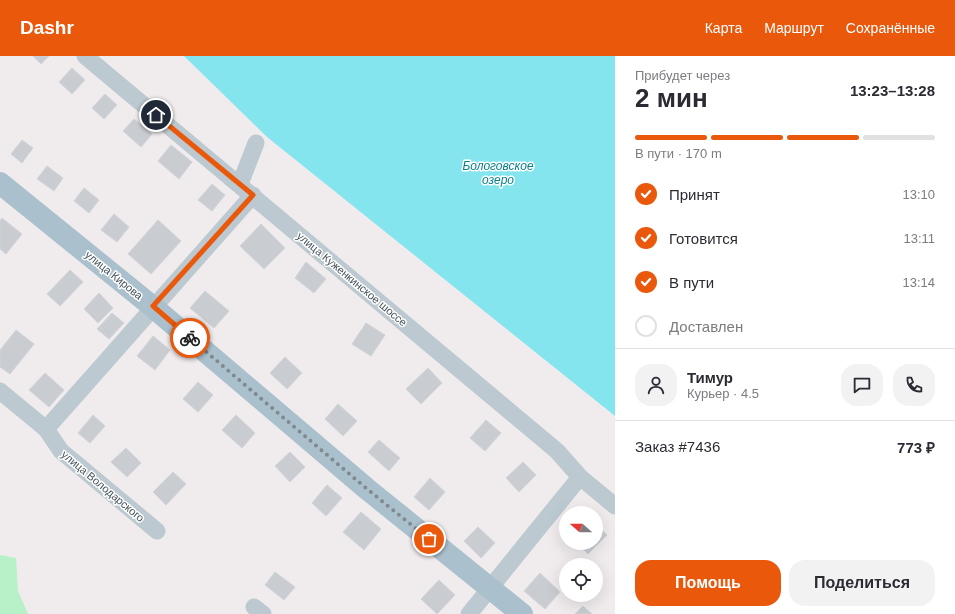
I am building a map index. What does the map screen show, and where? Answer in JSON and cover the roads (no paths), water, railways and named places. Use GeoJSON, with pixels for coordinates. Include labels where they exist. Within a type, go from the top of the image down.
{"type":"FeatureCollection","features":[{"type":"Feature","properties":{"kind":"main road","name":"улица Кирова"},"geometry":{"type":"LineString","coordinates":[[0,183],[153,306],[367,489],[522,614]]}},
{"type":"Feature","properties":{"kind":"street","name":"улица Куженкинское шоссе"},"geometry":{"type":"LineString","coordinates":[[85,56],[240,184],[557,451],[580,477],[615,506]]}},
{"type":"Feature","properties":{"kind":"street"},"geometry":{"type":"LineString","coordinates":[[240,184],[256,143]]}},
{"type":"Feature","properties":{"kind":"street"},"geometry":{"type":"LineString","coordinates":[[46,428],[253,195]]}},
{"type":"Feature","properties":{"kind":"street","name":"улица Володарского"},"geometry":{"type":"LineString","coordinates":[[0,391],[46,428],[60,451],[157,531]]}},
{"type":"Feature","properties":{"kind":"street"},"geometry":{"type":"LineString","coordinates":[[469,614],[580,477]]}},
{"type":"Feature","properties":{"kind":"water","name":"Бологовское озеро"},"geometry":{"type":"Polygon","coordinates":[[[184,56],[615,56],[615,416],[267,137],[184,56]]]}}]}
